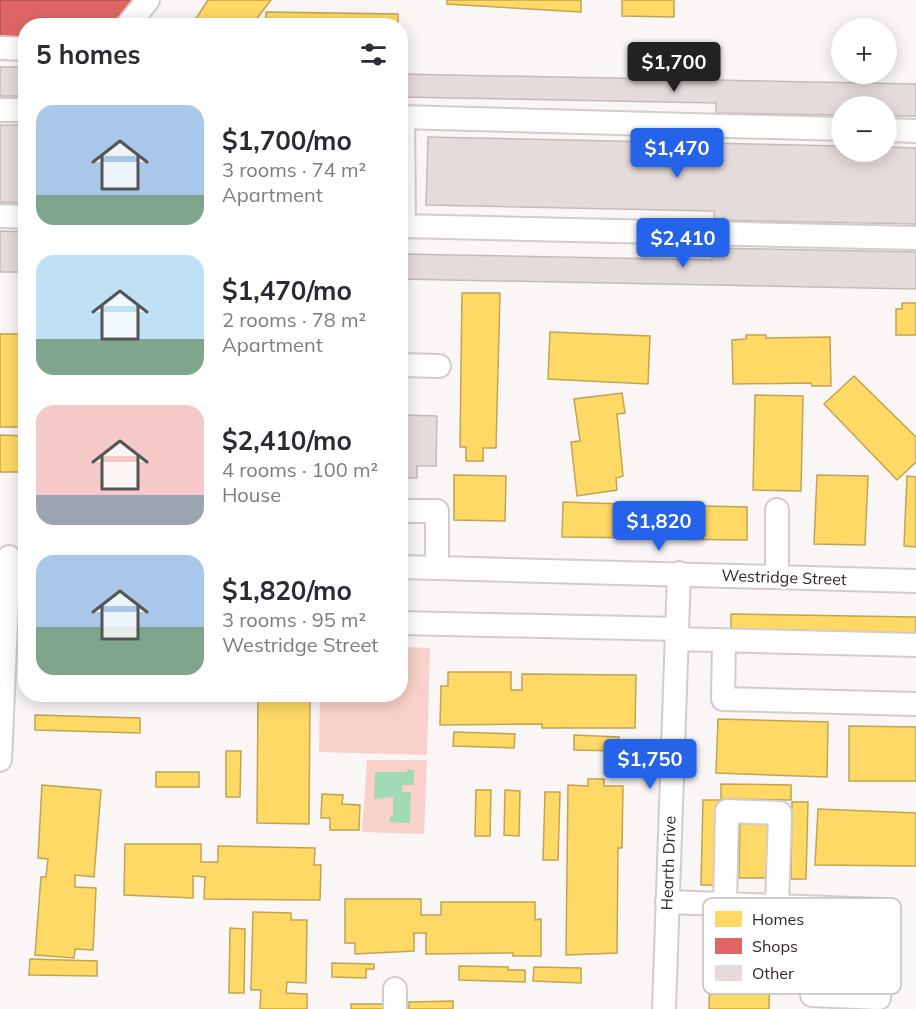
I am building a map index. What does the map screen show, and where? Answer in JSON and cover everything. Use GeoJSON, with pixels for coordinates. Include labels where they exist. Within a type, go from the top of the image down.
{"type":"FeatureCollection","features":[{"type":"Feature","properties":{"kind":"street"},"geometry":{"type":"LineString","coordinates":[[133,18],[148,0]]}},
{"type":"Feature","properties":{"kind":"street"},"geometry":{"type":"LineString","coordinates":[[0,48],[18,49]]}},
{"type":"Feature","properties":{"kind":"street"},"geometry":{"type":"LineString","coordinates":[[0,110],[18,110]]}},
{"type":"Feature","properties":{"kind":"street"},"geometry":{"type":"LineString","coordinates":[[408,117],[831,129]]}},
{"type":"Feature","properties":{"kind":"street"},"geometry":{"type":"LineString","coordinates":[[897,130],[916,130]]}},
{"type":"Feature","properties":{"kind":"street"},"geometry":{"type":"LineString","coordinates":[[0,216],[18,217]]}},
{"type":"Feature","properties":{"kind":"street"},"geometry":{"type":"LineString","coordinates":[[408,226],[916,237]]}},
{"type":"Feature","properties":{"kind":"street"},"geometry":{"type":"LineString","coordinates":[[408,365],[439,366]]}},
{"type":"Feature","properties":{"kind":"street"},"geometry":{"type":"LineString","coordinates":[[777,510],[777,577]]}},
{"type":"Feature","properties":{"kind":"street"},"geometry":{"type":"LineString","coordinates":[[408,511],[437,511],[437,568]]}},
{"type":"Feature","properties":{"kind":"street"},"geometry":{"type":"LineString","coordinates":[[0,760],[16,619],[12,557]]}},
{"type":"Feature","properties":{"kind":"street","name":"Westridge Street"},"geometry":{"type":"LineString","coordinates":[[408,567],[916,581]]}},
{"type":"Feature","properties":{"kind":"street","name":"Hearth Drive"},"geometry":{"type":"LineString","coordinates":[[664,1009],[679,573]]}},
{"type":"Feature","properties":{"kind":"street"},"geometry":{"type":"LineString","coordinates":[[408,622],[677,634],[724,640],[916,645]]}},
{"type":"Feature","properties":{"kind":"street"},"geometry":{"type":"LineString","coordinates":[[724,640],[723,699],[916,704]]}},
{"type":"Feature","properties":{"kind":"street"},"geometry":{"type":"LineString","coordinates":[[725,898],[727,811],[780,813],[777,898]]}},
{"type":"Feature","properties":{"kind":"street"},"geometry":{"type":"LineString","coordinates":[[667,902],[703,903]]}},
{"type":"Feature","properties":{"kind":"street"},"geometry":{"type":"LineString","coordinates":[[812,994],[879,998],[879,994]]}},
{"type":"Feature","properties":{"kind":"shaded area"},"geometry":{"type":"Polygon","coordinates":[[[408,647],[430,648],[427,755],[319,752],[320,702],[408,702],[408,647]]]}},
{"type":"Feature","properties":{"kind":"shaded area"},"geometry":{"type":"Polygon","coordinates":[[[367,760],[427,760],[424,834],[362,832],[367,760]]]}},
{"type":"Feature","properties":{"kind":"shaded area"},"geometry":{"type":"Polygon","coordinates":[[[407,769],[414,770],[414,785],[402,785],[402,792],[411,792],[410,823],[389,822],[390,816],[393,816],[393,797],[374,799],[375,772],[407,772],[407,769]]]}},
{"type":"Feature","properties":{"kind":"building: Homes"},"geometry":{"type":"Polygon","coordinates":[[[208,0],[271,0],[257,18],[196,18],[208,0]]]}},
{"type":"Feature","properties":{"kind":"building: Homes"},"geometry":{"type":"Polygon","coordinates":[[[447,0],[581,0],[581,12],[447,4],[447,0]]]}},
{"type":"Feature","properties":{"kind":"building: Homes"},"geometry":{"type":"Polygon","coordinates":[[[622,0],[674,0],[674,17],[622,16],[622,0]]]}},
{"type":"Feature","properties":{"kind":"building: Homes"},"geometry":{"type":"Polygon","coordinates":[[[266,12],[398,14],[398,18],[266,18],[266,12]]]}},
{"type":"Feature","properties":{"kind":"building: Homes"},"geometry":{"type":"Polygon","coordinates":[[[462,293],[500,293],[496,448],[483,448],[483,461],[466,461],[466,447],[460,447],[462,293]]]}},
{"type":"Feature","properties":{"kind":"building: Homes"},"geometry":{"type":"Polygon","coordinates":[[[902,303],[916,303],[916,335],[896,335],[896,309],[902,309],[902,303]]]}},
{"type":"Feature","properties":{"kind":"building: Homes"},"geometry":{"type":"Polygon","coordinates":[[[550,332],[650,336],[648,384],[548,379],[550,332]]]}},
{"type":"Feature","properties":{"kind":"building: Homes"},"geometry":{"type":"Polygon","coordinates":[[[0,334],[18,334],[18,427],[0,427],[0,334]]]}},
{"type":"Feature","properties":{"kind":"building: Homes"},"geometry":{"type":"Polygon","coordinates":[[[746,335],[766,335],[766,338],[830,337],[831,386],[812,386],[811,383],[733,384],[732,340],[746,339],[746,335]]]}},
{"type":"Feature","properties":{"kind":"building: Homes"},"geometry":{"type":"Polygon","coordinates":[[[854,376],[916,437],[916,462],[897,480],[824,404],[854,376]]]}},
{"type":"Feature","properties":{"kind":"building: Homes"},"geometry":{"type":"Polygon","coordinates":[[[622,393],[625,413],[617,414],[623,476],[616,478],[617,490],[577,496],[571,442],[580,441],[574,399],[622,393]]]}},
{"type":"Feature","properties":{"kind":"building: Homes"},"geometry":{"type":"Polygon","coordinates":[[[755,395],[803,396],[801,491],[753,490],[755,395]]]}},
{"type":"Feature","properties":{"kind":"building: Homes"},"geometry":{"type":"Polygon","coordinates":[[[0,435],[18,436],[18,472],[0,472],[0,435]]]}},
{"type":"Feature","properties":{"kind":"building: Homes"},"geometry":{"type":"Polygon","coordinates":[[[454,475],[506,476],[505,521],[454,520],[454,475]]]}},
{"type":"Feature","properties":{"kind":"building: Homes"},"geometry":{"type":"Polygon","coordinates":[[[817,475],[868,476],[865,545],[814,544],[817,475]]]}},
{"type":"Feature","properties":{"kind":"building: Homes"},"geometry":{"type":"Polygon","coordinates":[[[907,476],[916,477],[916,547],[904,546],[907,476]]]}},
{"type":"Feature","properties":{"kind":"building: Homes"},"geometry":{"type":"Polygon","coordinates":[[[563,502],[650,505],[650,538],[562,537],[563,502]]]}},
{"type":"Feature","properties":{"kind":"building: Homes"},"geometry":{"type":"Polygon","coordinates":[[[660,505],[747,507],[747,540],[660,539],[660,505]]]}},
{"type":"Feature","properties":{"kind":"building: Homes"},"geometry":{"type":"Polygon","coordinates":[[[731,614],[916,617],[916,633],[731,630],[731,614]]]}},
{"type":"Feature","properties":{"kind":"building: Homes"},"geometry":{"type":"Polygon","coordinates":[[[448,672],[511,672],[511,690],[522,690],[522,674],[636,675],[635,728],[542,728],[542,724],[440,725],[441,686],[448,686],[448,672]]]}},
{"type":"Feature","properties":{"kind":"building: Homes"},"geometry":{"type":"Polygon","coordinates":[[[258,702],[310,702],[309,824],[257,823],[258,702]]]}},
{"type":"Feature","properties":{"kind":"building: Homes"},"geometry":{"type":"Polygon","coordinates":[[[35,715],[140,718],[140,733],[35,730],[35,715]]]}},
{"type":"Feature","properties":{"kind":"building: Homes"},"geometry":{"type":"Polygon","coordinates":[[[718,719],[828,722],[827,777],[716,773],[718,719]]]}},
{"type":"Feature","properties":{"kind":"building: Homes"},"geometry":{"type":"Polygon","coordinates":[[[849,726],[916,727],[916,781],[849,781],[849,726]]]}},
{"type":"Feature","properties":{"kind":"building: Homes"},"geometry":{"type":"Polygon","coordinates":[[[454,732],[515,734],[514,748],[453,746],[454,732]]]}},
{"type":"Feature","properties":{"kind":"building: Homes"},"geometry":{"type":"Polygon","coordinates":[[[574,735],[619,737],[619,751],[574,750],[574,735]]]}},
{"type":"Feature","properties":{"kind":"building: Homes"},"geometry":{"type":"Polygon","coordinates":[[[226,751],[241,751],[240,797],[226,797],[226,751]]]}},
{"type":"Feature","properties":{"kind":"building: Homes"},"geometry":{"type":"Polygon","coordinates":[[[156,772],[199,772],[199,787],[156,787],[156,772]]]}},
{"type":"Feature","properties":{"kind":"building: Homes"},"geometry":{"type":"Polygon","coordinates":[[[588,779],[604,779],[604,786],[623,786],[622,848],[618,848],[617,953],[566,955],[568,785],[588,786],[588,779]]]}},
{"type":"Feature","properties":{"kind":"building: Homes"},"geometry":{"type":"Polygon","coordinates":[[[721,784],[791,785],[791,800],[721,799],[721,784]]]}},
{"type":"Feature","properties":{"kind":"building: Homes"},"geometry":{"type":"Polygon","coordinates":[[[42,785],[101,790],[94,877],[75,875],[75,887],[96,888],[93,950],[75,949],[74,958],[35,955],[41,877],[46,877],[48,859],[38,858],[42,785]]]}},
{"type":"Feature","properties":{"kind":"building: Homes"},"geometry":{"type":"Polygon","coordinates":[[[476,790],[491,790],[490,836],[475,836],[476,790]]]}},
{"type":"Feature","properties":{"kind":"building: Homes"},"geometry":{"type":"Polygon","coordinates":[[[505,790],[520,791],[519,836],[504,835],[505,790]]]}},
{"type":"Feature","properties":{"kind":"building: Homes"},"geometry":{"type":"Polygon","coordinates":[[[545,792],[560,792],[558,860],[543,860],[545,792]]]}},
{"type":"Feature","properties":{"kind":"building: Homes"},"geometry":{"type":"Polygon","coordinates":[[[322,794],[343,795],[342,804],[360,805],[359,830],[330,830],[330,818],[321,818],[322,794]]]}},
{"type":"Feature","properties":{"kind":"building: Homes"},"geometry":{"type":"Polygon","coordinates":[[[703,800],[719,800],[717,885],[701,885],[703,800]]]}},
{"type":"Feature","properties":{"kind":"building: Homes"},"geometry":{"type":"Polygon","coordinates":[[[792,802],[808,802],[806,879],[791,879],[792,802]]]}},
{"type":"Feature","properties":{"kind":"building: Homes"},"geometry":{"type":"Polygon","coordinates":[[[818,809],[916,813],[916,866],[815,865],[818,809]]]}},
{"type":"Feature","properties":{"kind":"building: Homes"},"geometry":{"type":"Polygon","coordinates":[[[740,824],[770,824],[770,878],[739,878],[740,824]]]}},
{"type":"Feature","properties":{"kind":"building: Homes"},"geometry":{"type":"Polygon","coordinates":[[[125,844],[201,844],[201,862],[218,862],[218,846],[315,848],[314,865],[321,865],[320,900],[204,899],[205,877],[193,876],[193,898],[124,895],[125,844]]]}},
{"type":"Feature","properties":{"kind":"building: Homes"},"geometry":{"type":"Polygon","coordinates":[[[345,899],[421,899],[421,915],[441,915],[441,902],[535,902],[535,920],[541,919],[541,956],[513,956],[513,953],[426,954],[426,933],[414,933],[414,951],[355,954],[355,943],[345,943],[345,899]]]}},
{"type":"Feature","properties":{"kind":"building: Homes"},"geometry":{"type":"Polygon","coordinates":[[[253,912],[291,913],[291,920],[307,920],[306,983],[287,982],[286,993],[307,994],[307,1009],[260,1009],[261,990],[251,990],[253,912]]]}},
{"type":"Feature","properties":{"kind":"building: Homes"},"geometry":{"type":"Polygon","coordinates":[[[230,928],[245,929],[244,993],[229,993],[230,928]]]}},
{"type":"Feature","properties":{"kind":"building: Homes"},"geometry":{"type":"Polygon","coordinates":[[[30,959],[97,961],[97,976],[29,975],[30,959]]]}},
{"type":"Feature","properties":{"kind":"building: Homes"},"geometry":{"type":"Polygon","coordinates":[[[332,963],[374,964],[374,969],[366,969],[366,978],[332,977],[332,963]]]}},
{"type":"Feature","properties":{"kind":"building: Homes"},"geometry":{"type":"Polygon","coordinates":[[[459,966],[508,967],[508,970],[525,970],[525,982],[459,980],[459,966]]]}},
{"type":"Feature","properties":{"kind":"building: Homes"},"geometry":{"type":"Polygon","coordinates":[[[534,967],[581,968],[581,983],[533,981],[534,967]]]}},
{"type":"Feature","properties":{"kind":"building: Homes"},"geometry":{"type":"Polygon","coordinates":[[[709,994],[769,994],[769,1009],[709,1009],[709,994]]]}},
{"type":"Feature","properties":{"kind":"building: Homes"},"geometry":{"type":"Polygon","coordinates":[[[453,1001],[453,1009],[409,1009],[409,1002],[453,1001]]]}},
{"type":"Feature","properties":{"kind":"building: Homes"},"geometry":{"type":"Polygon","coordinates":[[[351,1004],[384,1004],[384,1009],[351,1009],[351,1004]]]}},
{"type":"Feature","properties":{"kind":"building: Shops"},"geometry":{"type":"Polygon","coordinates":[[[0,0],[144,0],[135,14],[120,14],[118,18],[18,18],[18,41],[0,41],[0,0]]]}},
{"type":"Feature","properties":{"kind":"building: Other"},"geometry":{"type":"Polygon","coordinates":[[[0,67],[18,67],[18,96],[0,96],[0,67]]]}},
{"type":"Feature","properties":{"kind":"building: Other"},"geometry":{"type":"Polygon","coordinates":[[[408,74],[916,84],[916,116],[897,116],[897,96],[831,96],[831,115],[716,113],[716,103],[408,97],[408,74]]]}},
{"type":"Feature","properties":{"kind":"building: Other"},"geometry":{"type":"Polygon","coordinates":[[[0,125],[18,125],[18,203],[0,202],[0,125]]]}},
{"type":"Feature","properties":{"kind":"building: Other"},"geometry":{"type":"Polygon","coordinates":[[[428,137],[831,146],[831,162],[897,162],[897,147],[916,148],[916,224],[714,220],[714,211],[426,205],[428,137]]]}},
{"type":"Feature","properties":{"kind":"building: Other"},"geometry":{"type":"Polygon","coordinates":[[[0,231],[18,232],[18,272],[0,272],[0,231]]]}},
{"type":"Feature","properties":{"kind":"building: Other"},"geometry":{"type":"Polygon","coordinates":[[[713,248],[916,252],[916,289],[408,279],[408,254],[712,260],[713,248]]]}},
{"type":"Feature","properties":{"kind":"building: Other"},"geometry":{"type":"Polygon","coordinates":[[[408,415],[437,416],[436,466],[417,466],[417,478],[408,478],[408,415]]]}}]}
